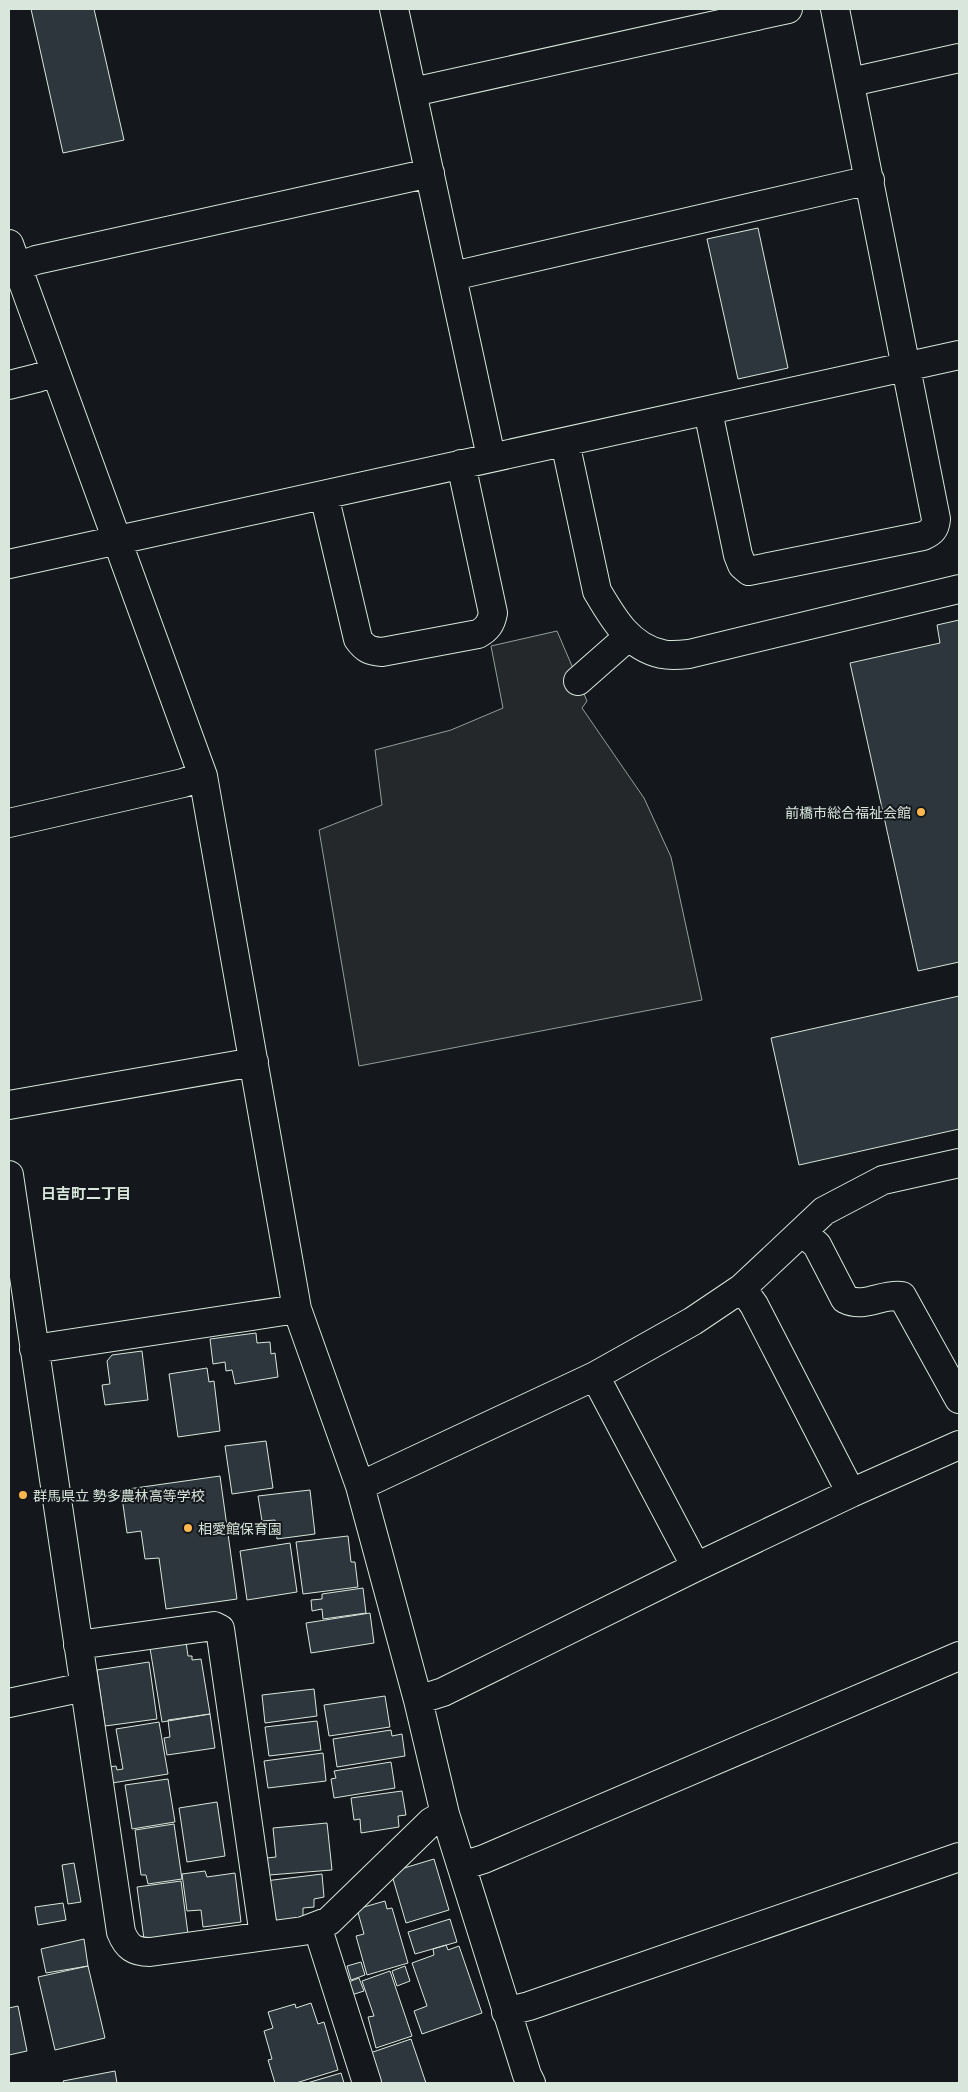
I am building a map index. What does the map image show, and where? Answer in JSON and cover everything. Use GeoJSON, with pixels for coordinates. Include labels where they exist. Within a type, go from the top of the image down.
{"type":"FeatureCollection","features":[{"type":"Feature","properties":{"kind":"street"},"geometry":{"type":"LineString","coordinates":[[394,9],[492,457]]}},
{"type":"Feature","properties":{"kind":"street"},"geometry":{"type":"LineString","coordinates":[[412,92],[788,9]]}},
{"type":"Feature","properties":{"kind":"street"},"geometry":{"type":"LineString","coordinates":[[708,411],[738,555],[742,565],[749,572],[923,536],[931,533],[936,526],[851,82],[835,9]]}},
{"type":"Feature","properties":{"kind":"street"},"geometry":{"type":"LineString","coordinates":[[851,82],[959,58]]}},
{"type":"Feature","properties":{"kind":"street"},"geometry":{"type":"LineString","coordinates":[[430,173],[36,260],[13,256],[204,776],[297,1309],[360,1486],[418,1700],[446,1814],[506,2012],[527,2075],[532,2083]]}},
{"type":"Feature","properties":{"kind":"street"},"geometry":{"type":"LineString","coordinates":[[453,276],[870,180]]}},
{"type":"Feature","properties":{"kind":"street"},"geometry":{"type":"LineString","coordinates":[[9,564],[959,355]]}},
{"type":"Feature","properties":{"kind":"street"},"geometry":{"type":"LineString","coordinates":[[9,385],[55,372]]}},
{"type":"Feature","properties":{"kind":"street"},"geometry":{"type":"LineString","coordinates":[[565,442],[597,591],[609,612],[628,637],[646,650],[664,655],[689,654],[959,589]]}},
{"type":"Feature","properties":{"kind":"street"},"geometry":{"type":"LineString","coordinates":[[324,495],[358,639],[363,647],[371,651],[382,652],[478,634],[487,629],[492,621],[493,613],[461,464]]}},
{"type":"Feature","properties":{"kind":"street"},"geometry":{"type":"LineString","coordinates":[[578,681],[628,637]]}},
{"type":"Feature","properties":{"kind":"street"},"geometry":{"type":"LineString","coordinates":[[9,823],[183,783],[204,776]]}},
{"type":"Feature","properties":{"kind":"street"},"geometry":{"type":"LineString","coordinates":[[9,1105],[254,1062]]}},
{"type":"Feature","properties":{"kind":"street"},"geometry":{"type":"LineString","coordinates":[[360,1486],[594,1376],[693,1321],[742,1288],[824,1211],[882,1180],[959,1162]]}},
{"type":"Feature","properties":{"kind":"street"},"geometry":{"type":"LineString","coordinates":[[9,1175],[120,1932],[125,1942],[137,1952],[150,1952],[303,1931],[317,1926],[329,1921],[431,1822],[446,1814]]}},
{"type":"Feature","properties":{"kind":"street"},"geometry":{"type":"LineString","coordinates":[[802,1232],[817,1245],[845,1299],[853,1303],[860,1303],[872,1302],[888,1296],[902,1296],[959,1400]]}},
{"type":"Feature","properties":{"kind":"street"},"geometry":{"type":"LineString","coordinates":[[742,1288],[754,1305],[851,1493]]}},
{"type":"Feature","properties":{"kind":"street"},"geometry":{"type":"LineString","coordinates":[[34,1349],[297,1309]]}},
{"type":"Feature","properties":{"kind":"street"},"geometry":{"type":"LineString","coordinates":[[594,1376],[696,1567]]}},
{"type":"Feature","properties":{"kind":"street"},"geometry":{"type":"LineString","coordinates":[[418,1700],[444,1692],[696,1567],[851,1493],[959,1446]]}},
{"type":"Feature","properties":{"kind":"street"},"geometry":{"type":"LineString","coordinates":[[78,1645],[214,1626],[220,1629],[264,1936]]}},
{"type":"Feature","properties":{"kind":"street"},"geometry":{"type":"LineString","coordinates":[[462,1866],[484,1859],[959,1656]]}},
{"type":"Feature","properties":{"kind":"street"},"geometry":{"type":"LineString","coordinates":[[9,1702],[84,1686]]}},
{"type":"Feature","properties":{"kind":"street"},"geometry":{"type":"LineString","coordinates":[[506,2012],[529,2006],[959,1857]]}},
{"type":"Feature","properties":{"kind":"street"},"geometry":{"type":"LineString","coordinates":[[317,1926],[367,2083]]}},
{"type":"Feature","properties":{"kind":"shaded area"},"geometry":{"type":"Polygon","coordinates":[[[557,631],[587,701],[582,708],[644,798],[671,857],[702,1000],[359,1066],[319,830],[382,805],[375,750],[451,730],[503,708],[491,646],[557,631]]]}},
{"type":"Feature","properties":{"kind":"building"},"geometry":{"type":"Polygon","coordinates":[[[31,9],[94,9],[124,140],[63,153],[31,9]]]}},
{"type":"Feature","properties":{"kind":"building"},"geometry":{"type":"Polygon","coordinates":[[[758,228],[788,368],[738,379],[707,239],[758,228]]]}},
{"type":"Feature","properties":{"kind":"building","name":"前橋市総合福祉会館"},"geometry":{"type":"Polygon","coordinates":[[[959,620],[959,962],[918,971],[850,663],[940,643],[937,625],[959,620]]]}},
{"type":"Feature","properties":{"kind":"building"},"geometry":{"type":"Polygon","coordinates":[[[959,996],[959,1129],[799,1165],[771,1038],[959,996]]]}},
{"type":"Feature","properties":{"kind":"building"},"geometry":{"type":"Polygon","coordinates":[[[256,1333],[257,1343],[270,1342],[271,1354],[275,1353],[278,1377],[235,1384],[232,1370],[226,1371],[225,1362],[213,1364],[210,1339],[256,1333]]]}},
{"type":"Feature","properties":{"kind":"building"},"geometry":{"type":"Polygon","coordinates":[[[142,1351],[148,1400],[105,1405],[102,1385],[110,1384],[107,1361],[112,1355],[142,1351]]]}},
{"type":"Feature","properties":{"kind":"building"},"geometry":{"type":"Polygon","coordinates":[[[207,1368],[209,1382],[214,1381],[220,1431],[178,1437],[169,1374],[207,1368]]]}},
{"type":"Feature","properties":{"kind":"building"},"geometry":{"type":"Polygon","coordinates":[[[266,1441],[273,1488],[232,1494],[225,1446],[266,1441]]]}},
{"type":"Feature","properties":{"kind":"building"},"geometry":{"type":"Polygon","coordinates":[[[220,1476],[237,1599],[166,1609],[159,1558],[145,1559],[141,1531],[127,1533],[121,1490],[220,1476]]]}},
{"type":"Feature","properties":{"kind":"building"},"geometry":{"type":"Polygon","coordinates":[[[310,1490],[315,1534],[277,1539],[275,1520],[262,1521],[258,1496],[310,1490]]]}},
{"type":"Feature","properties":{"kind":"building"},"geometry":{"type":"Polygon","coordinates":[[[348,1536],[351,1562],[355,1562],[358,1587],[303,1594],[296,1542],[348,1536]]]}},
{"type":"Feature","properties":{"kind":"building"},"geometry":{"type":"Polygon","coordinates":[[[290,1543],[297,1592],[247,1600],[240,1551],[290,1543]]]}},
{"type":"Feature","properties":{"kind":"building"},"geometry":{"type":"Polygon","coordinates":[[[363,1588],[366,1613],[323,1619],[322,1609],[312,1611],[311,1600],[322,1599],[322,1594],[363,1588]]]}},
{"type":"Feature","properties":{"kind":"building"},"geometry":{"type":"Polygon","coordinates":[[[370,1613],[374,1643],[311,1653],[306,1623],[370,1613]]]}},
{"type":"Feature","properties":{"kind":"building"},"geometry":{"type":"Polygon","coordinates":[[[186,1642],[188,1656],[192,1656],[192,1660],[201,1659],[210,1714],[162,1722],[150,1648],[186,1642]]]}},
{"type":"Feature","properties":{"kind":"building"},"geometry":{"type":"Polygon","coordinates":[[[149,1662],[157,1719],[105,1726],[97,1670],[149,1662]]]}},
{"type":"Feature","properties":{"kind":"building"},"geometry":{"type":"Polygon","coordinates":[[[314,1689],[317,1716],[265,1723],[262,1695],[314,1689]]]}},
{"type":"Feature","properties":{"kind":"building"},"geometry":{"type":"Polygon","coordinates":[[[385,1696],[390,1727],[329,1736],[324,1705],[385,1696]]]}},
{"type":"Feature","properties":{"kind":"building"},"geometry":{"type":"Polygon","coordinates":[[[210,1714],[215,1748],[167,1755],[164,1738],[170,1737],[168,1720],[210,1714]]]}},
{"type":"Feature","properties":{"kind":"building"},"geometry":{"type":"Polygon","coordinates":[[[317,1721],[321,1750],[269,1756],[265,1727],[317,1721]]]}},
{"type":"Feature","properties":{"kind":"building"},"geometry":{"type":"Polygon","coordinates":[[[159,1722],[168,1774],[112,1783],[109,1767],[116,1766],[117,1770],[123,1769],[116,1729],[159,1722]]]}},
{"type":"Feature","properties":{"kind":"building"},"geometry":{"type":"Polygon","coordinates":[[[391,1730],[392,1736],[402,1734],[405,1756],[337,1767],[333,1739],[391,1730]]]}},
{"type":"Feature","properties":{"kind":"building"},"geometry":{"type":"Polygon","coordinates":[[[323,1753],[326,1781],[268,1788],[264,1761],[323,1753]]]}},
{"type":"Feature","properties":{"kind":"building"},"geometry":{"type":"Polygon","coordinates":[[[391,1762],[395,1788],[334,1798],[331,1779],[336,1778],[334,1771],[391,1762]]]}},
{"type":"Feature","properties":{"kind":"building"},"geometry":{"type":"Polygon","coordinates":[[[168,1779],[175,1822],[132,1829],[125,1785],[168,1779]]]}},
{"type":"Feature","properties":{"kind":"building"},"geometry":{"type":"Polygon","coordinates":[[[402,1791],[406,1815],[398,1816],[399,1827],[361,1833],[360,1819],[354,1820],[351,1798],[402,1791]]]}},
{"type":"Feature","properties":{"kind":"building"},"geometry":{"type":"Polygon","coordinates":[[[217,1802],[225,1856],[187,1862],[179,1808],[217,1802]]]}},
{"type":"Feature","properties":{"kind":"building"},"geometry":{"type":"Polygon","coordinates":[[[327,1823],[332,1870],[269,1875],[267,1858],[276,1857],[273,1828],[327,1823]]]}},
{"type":"Feature","properties":{"kind":"building"},"geometry":{"type":"Polygon","coordinates":[[[174,1824],[182,1879],[148,1884],[146,1875],[141,1875],[135,1830],[174,1824]]]}},
{"type":"Feature","properties":{"kind":"building"},"geometry":{"type":"Polygon","coordinates":[[[434,1859],[449,1910],[406,1923],[391,1872],[434,1859]]]}},
{"type":"Feature","properties":{"kind":"building"},"geometry":{"type":"Polygon","coordinates":[[[74,1863],[81,1902],[68,1904],[62,1865],[74,1863]]]}},
{"type":"Feature","properties":{"kind":"building"},"geometry":{"type":"Polygon","coordinates":[[[205,1871],[207,1877],[235,1873],[241,1922],[203,1927],[201,1910],[187,1911],[182,1874],[205,1871]]]}},
{"type":"Feature","properties":{"kind":"building"},"geometry":{"type":"Polygon","coordinates":[[[322,1874],[324,1897],[314,1899],[314,1907],[303,1908],[303,1919],[276,1922],[268,1914],[265,1881],[322,1874]]]}},
{"type":"Feature","properties":{"kind":"building"},"geometry":{"type":"Polygon","coordinates":[[[181,1881],[188,1934],[144,1939],[137,1887],[181,1881]]]}},
{"type":"Feature","properties":{"kind":"building"},"geometry":{"type":"Polygon","coordinates":[[[385,1901],[387,1909],[392,1908],[408,1963],[367,1975],[356,1936],[364,1934],[357,1909],[385,1901]]]}},
{"type":"Feature","properties":{"kind":"building"},"geometry":{"type":"Polygon","coordinates":[[[63,1903],[66,1920],[38,1925],[35,1907],[63,1903]]]}},
{"type":"Feature","properties":{"kind":"building"},"geometry":{"type":"Polygon","coordinates":[[[450,1919],[457,1942],[415,1954],[408,1932],[450,1919]]]}},
{"type":"Feature","properties":{"kind":"building"},"geometry":{"type":"Polygon","coordinates":[[[84,1939],[88,1966],[46,1973],[41,1949],[84,1939]]]}},
{"type":"Feature","properties":{"kind":"building"},"geometry":{"type":"Polygon","coordinates":[[[446,1945],[448,1950],[459,1946],[482,2013],[422,2034],[414,2011],[427,2006],[412,1963],[434,1955],[433,1949],[446,1945]]]}},
{"type":"Feature","properties":{"kind":"building"},"geometry":{"type":"Polygon","coordinates":[[[361,1962],[365,1975],[351,1980],[347,1966],[361,1962]]]}},
{"type":"Feature","properties":{"kind":"building"},"geometry":{"type":"Polygon","coordinates":[[[88,1966],[105,2038],[55,2050],[38,1977],[88,1966]]]}},
{"type":"Feature","properties":{"kind":"building"},"geometry":{"type":"Polygon","coordinates":[[[405,1966],[410,1981],[397,1986],[392,1971],[405,1966]]]}},
{"type":"Feature","properties":{"kind":"building"},"geometry":{"type":"Polygon","coordinates":[[[390,1971],[412,2036],[376,2048],[368,2017],[374,2016],[362,1981],[390,1971]]]}},
{"type":"Feature","properties":{"kind":"building"},"geometry":{"type":"Polygon","coordinates":[[[359,1978],[364,1991],[342,1998],[338,1986],[359,1978]]]}},
{"type":"Feature","properties":{"kind":"building"},"geometry":{"type":"Polygon","coordinates":[[[311,2003],[318,2024],[324,2022],[338,2070],[296,2083],[275,2083],[268,2060],[272,2059],[264,2031],[273,2028],[268,2012],[295,2004],[296,2008],[311,2003]]]}},
{"type":"Feature","properties":{"kind":"building"},"geometry":{"type":"Polygon","coordinates":[[[18,2006],[27,2051],[9,2055],[9,2008],[18,2006]]]}},
{"type":"Feature","properties":{"kind":"building"},"geometry":{"type":"Polygon","coordinates":[[[411,2039],[426,2083],[374,2083],[370,2053],[411,2039]]]}},
{"type":"Feature","properties":{"kind":"building"},"geometry":{"type":"Polygon","coordinates":[[[115,2071],[117,2083],[64,2083],[63,2081],[115,2071]]]}},
{"type":"Feature","properties":{"kind":"building"},"geometry":{"type":"Polygon","coordinates":[[[341,2073],[344,2083],[307,2083],[341,2073]]]}},
{"type":"Feature","properties":{"kind":"place","name":"前橋市総合福祉会館"},"geometry":{"type":"Point","coordinates":[921,812]}},
{"type":"Feature","properties":{"kind":"place","name":"群馬県立 勢多農林高等学校"},"geometry":{"type":"Point","coordinates":[23,1495]}},
{"type":"Feature","properties":{"kind":"place","name":"相愛館保育園"},"geometry":{"type":"Point","coordinates":[188,1528]}},
{"type":"Feature","properties":{"kind":"district","name":"日吉町二丁目"},"geometry":{"type":"Point","coordinates":[86,1193]}}]}
